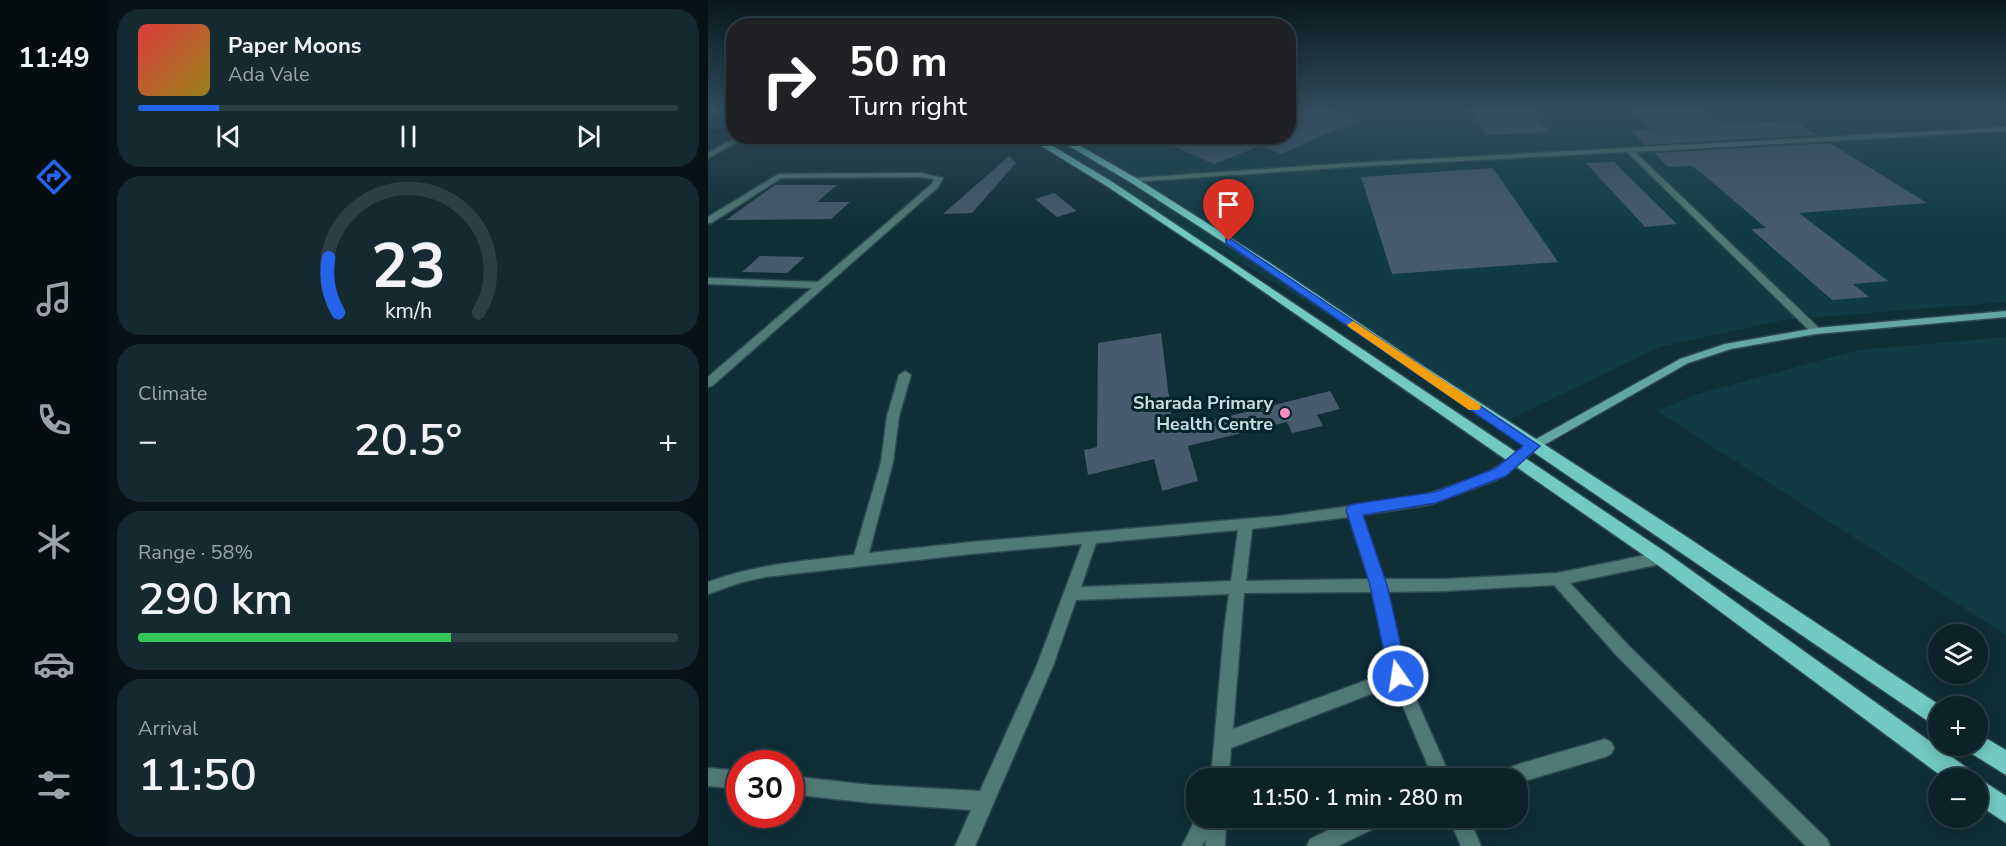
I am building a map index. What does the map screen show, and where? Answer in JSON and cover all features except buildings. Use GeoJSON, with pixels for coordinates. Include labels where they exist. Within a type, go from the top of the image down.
{"type":"FeatureCollection","features":[{"type":"Feature","properties":{"kind":"main road"},"geometry":{"type":"LineString","coordinates":[[1052,149],[1108,183],[1216,254],[1661,558],[1948,768]]}},
{"type":"Feature","properties":{"kind":"main road"},"geometry":{"type":"LineString","coordinates":[[1080,149],[1133,180],[1263,263],[1928,710]]}},
{"type":"Feature","properties":{"kind":"main road"},"geometry":{"type":"LineString","coordinates":[[1516,460],[1533,446],[1691,358],[1740,343],[1816,331],[2006,314]]}},
{"type":"Feature","properties":{"kind":"main road"},"geometry":{"type":"LineString","coordinates":[[1988,752],[2006,764]]}},
{"type":"Feature","properties":{"kind":"main road"},"geometry":{"type":"LineString","coordinates":[[1988,797],[2006,811]]}},
{"type":"Feature","properties":{"kind":"street"},"geometry":{"type":"LineString","coordinates":[[1133,180],[1620,149]]}},
{"type":"Feature","properties":{"kind":"street"},"geometry":{"type":"LineString","coordinates":[[1628,149],[1816,331]]}},
{"type":"Feature","properties":{"kind":"street"},"geometry":{"type":"LineString","coordinates":[[708,221],[779,176],[921,175],[939,178],[935,185],[708,383]]}},
{"type":"Feature","properties":{"kind":"street"},"geometry":{"type":"LineString","coordinates":[[708,281],[819,285]]}},
{"type":"Feature","properties":{"kind":"street"},"geometry":{"type":"LineString","coordinates":[[860,560],[884,473],[893,416],[905,375]]}},
{"type":"Feature","properties":{"kind":"street"},"geometry":{"type":"LineString","coordinates":[[708,588],[738,577],[765,571],[1246,524],[1354,510],[1436,497],[1491,477],[1516,460]]}},
{"type":"Feature","properties":{"kind":"street"},"geometry":{"type":"LineString","coordinates":[[1354,510],[1378,585],[1398,676],[1438,768]]}},
{"type":"Feature","properties":{"kind":"street"},"geometry":{"type":"LineString","coordinates":[[1221,768],[1232,630],[1246,524]]}},
{"type":"Feature","properties":{"kind":"street"},"geometry":{"type":"LineString","coordinates":[[965,846],[1045,666],[1091,538]]}},
{"type":"Feature","properties":{"kind":"street"},"geometry":{"type":"LineString","coordinates":[[1071,594],[1238,587],[1557,579],[1661,558]]}},
{"type":"Feature","properties":{"kind":"street"},"geometry":{"type":"LineString","coordinates":[[1557,579],[1623,651],[1820,846]]}},
{"type":"Feature","properties":{"kind":"street"},"geometry":{"type":"LineString","coordinates":[[1223,742],[1398,676]]}},
{"type":"Feature","properties":{"kind":"street"},"geometry":{"type":"LineString","coordinates":[[1528,770],[1605,748]]}},
{"type":"Feature","properties":{"kind":"street"},"geometry":{"type":"LineString","coordinates":[[708,777],[726,779]]}},
{"type":"Feature","properties":{"kind":"street"},"geometry":{"type":"LineString","coordinates":[[804,787],[871,794],[985,801]]}},
{"type":"Feature","properties":{"kind":"street"},"geometry":{"type":"LineString","coordinates":[[1192,846],[1201,828]]}},
{"type":"Feature","properties":{"kind":"street"},"geometry":{"type":"LineString","coordinates":[[1215,846],[1216,828]]}},
{"type":"Feature","properties":{"kind":"street"},"geometry":{"type":"LineString","coordinates":[[1317,846],[1354,828]]}},
{"type":"Feature","properties":{"kind":"street"},"geometry":{"type":"LineString","coordinates":[[1463,828],[1471,846]]}},
{"type":"Feature","properties":{"kind":"shaded area"},"geometry":{"type":"Polygon","coordinates":[[[1051,149],[2006,149],[2006,302],[1783,320],[1660,347],[1506,421],[1051,149]]]}},
{"type":"Feature","properties":{"kind":"shaded area"},"geometry":{"type":"Polygon","coordinates":[[[2006,337],[2006,635],[1657,411],[1698,394],[1858,350],[2006,337]]]}},
{"type":"Feature","properties":{"kind":"slow traffic"},"geometry":{"type":"LineString","coordinates":[[1353,325],[1474,407]]}},
{"type":"Feature","properties":{"kind":"place","name":"Sharada Primary Health Centre"},"geometry":{"type":"Point","coordinates":[1285,413]}},
{"type":"Feature","properties":{"kind":"route"},"geometry":{"type":"LineString","coordinates":[[1229,241],[1533,446],[1501,472],[1436,497],[1423,501],[1354,510],[1378,585],[1398,676]]}}]}
